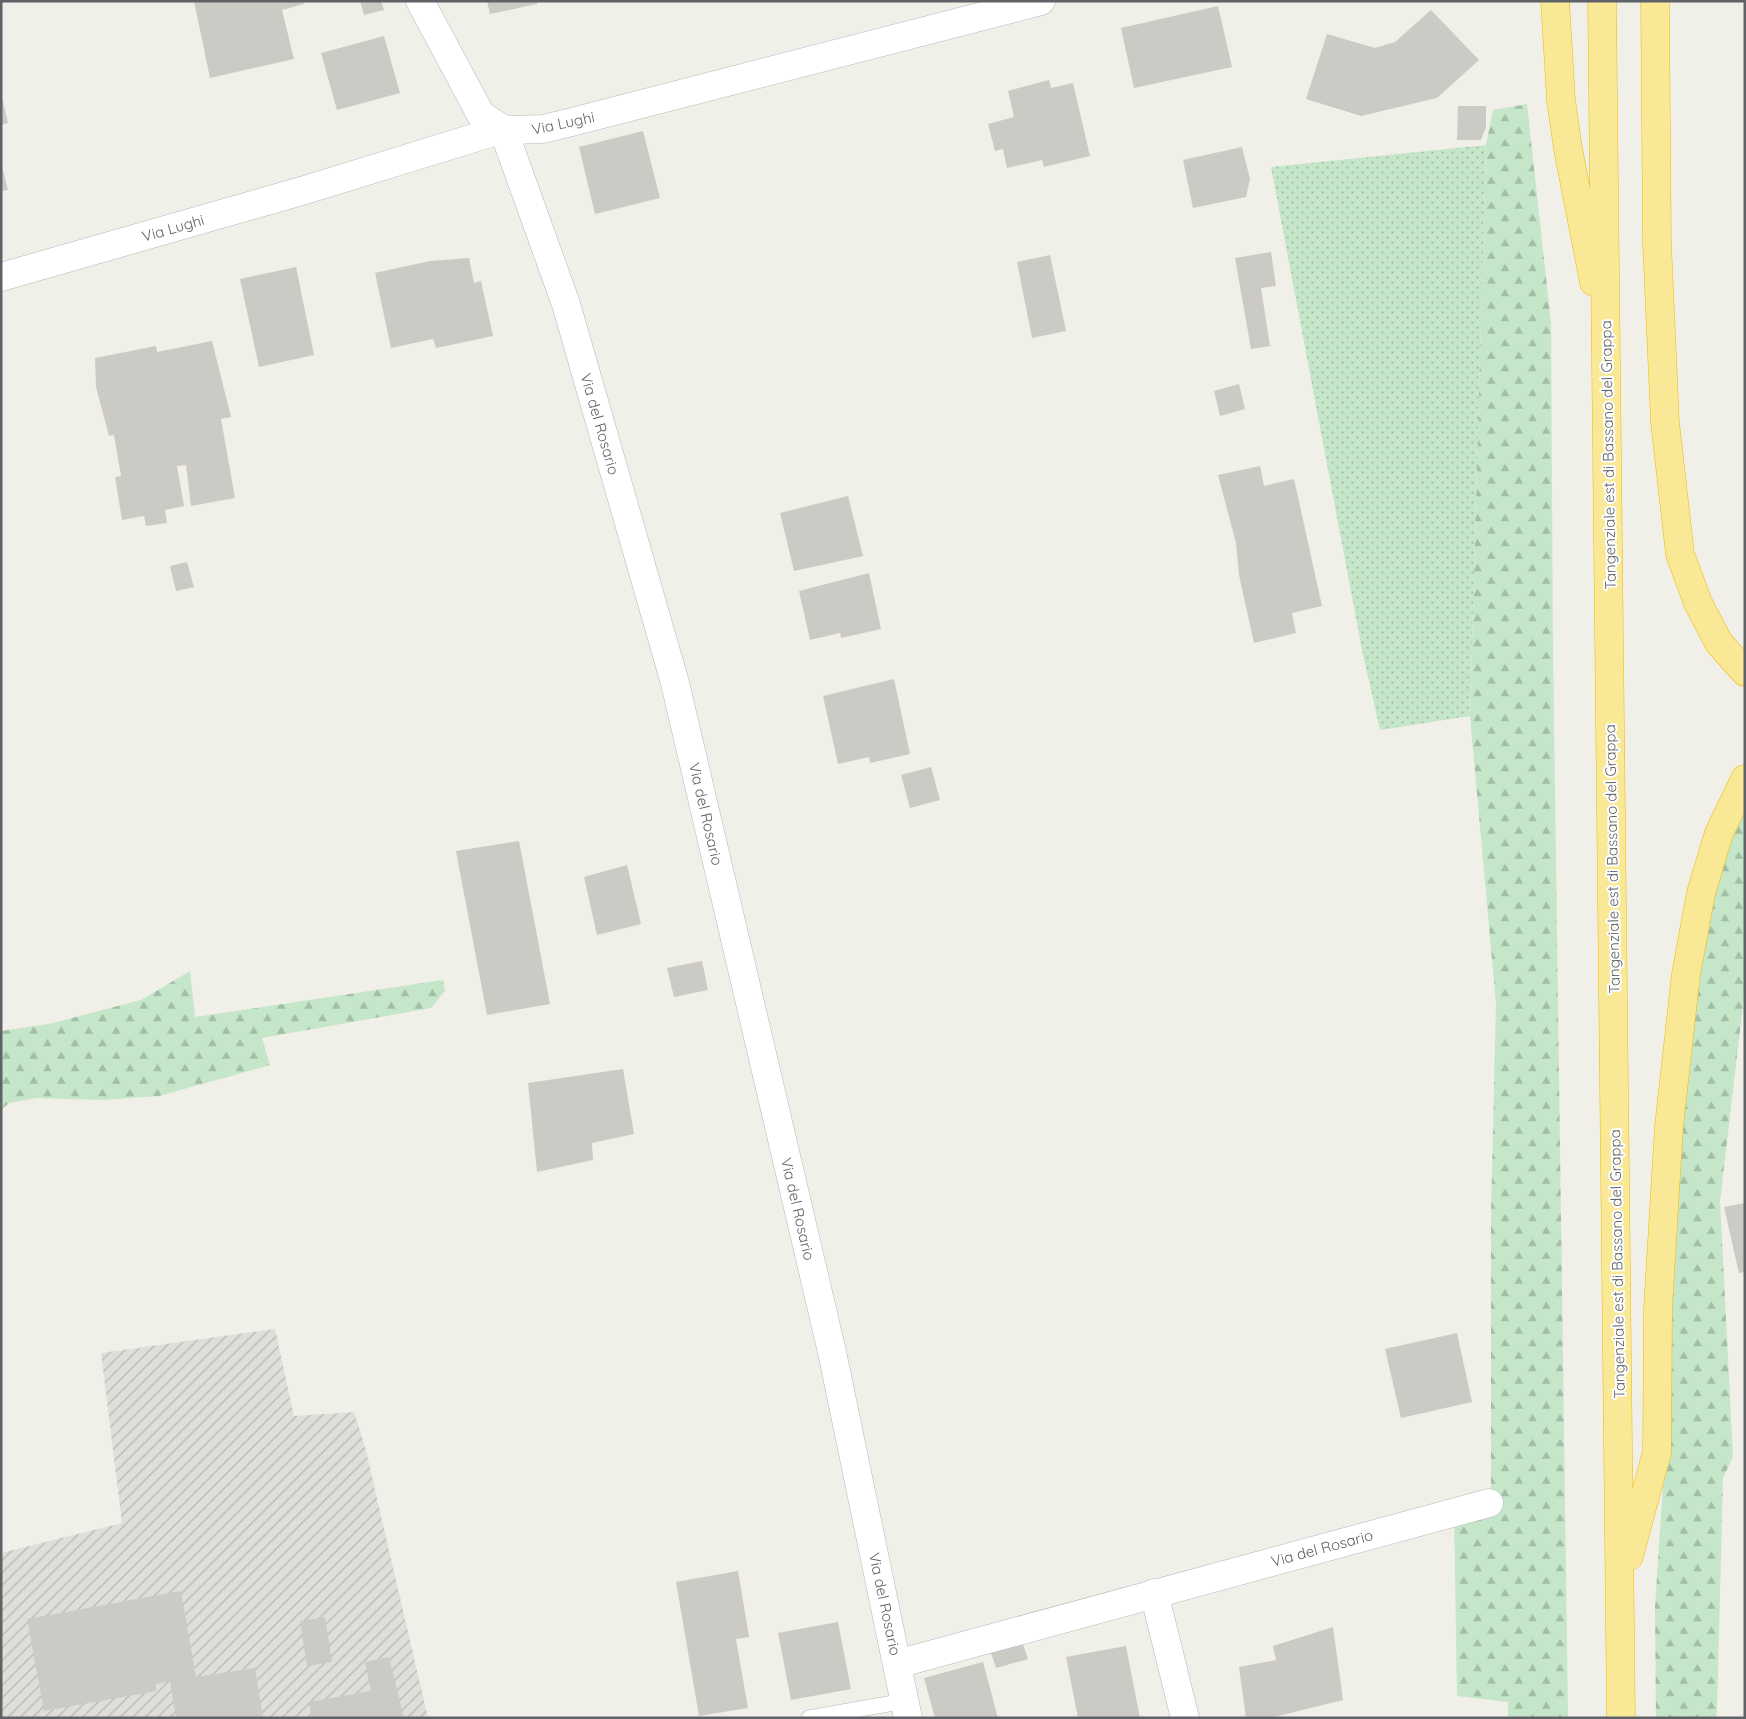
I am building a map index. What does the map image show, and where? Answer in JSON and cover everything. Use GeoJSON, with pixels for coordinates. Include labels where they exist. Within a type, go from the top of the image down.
{"type":"FeatureCollection","features":[{"type":"Feature","properties":{"kind":"highway"},"geometry":{"type":"LineString","coordinates":[[1555,1],[1560,100],[1607,351]]}},
{"type":"Feature","properties":{"kind":"highway","name":"Tangenziale est di Bassano del Grappa"},"geometry":{"type":"LineString","coordinates":[[1602,1],[1621,1718]]}},
{"type":"Feature","properties":{"kind":"highway"},"geometry":{"type":"LineString","coordinates":[[1654,1],[1657,243],[1664,422],[1680,554],[1698,603],[1711,627],[1720,643],[1745,672]]}},
{"type":"Feature","properties":{"kind":"highway"},"geometry":{"type":"LineString","coordinates":[[1620,1592],[1657,1452],[1658,1308],[1668,1146],[1686,974],[1701,893],[1719,833],[1745,779]]}},
{"type":"Feature","properties":{"kind":"street"},"geometry":{"type":"LineString","coordinates":[[420,1],[477,110],[503,129]]}},
{"type":"Feature","properties":{"kind":"street","name":"Via Lughi"},"geometry":{"type":"LineString","coordinates":[[1,277],[305,190],[503,129],[525,131],[543,129],[1041,1]]}},
{"type":"Feature","properties":{"kind":"street","name":"Via del Rosario"},"geometry":{"type":"LineString","coordinates":[[503,129],[566,304],[675,683],[832,1352],[907,1709]]}},
{"type":"Feature","properties":{"kind":"street","name":"Via del Rosario"},"geometry":{"type":"LineString","coordinates":[[897,1664],[1488,1503]]}},
{"type":"Feature","properties":{"kind":"street"},"geometry":{"type":"LineString","coordinates":[[1154,1594],[1185,1718]]}},
{"type":"Feature","properties":{"kind":"lane"},"geometry":{"type":"LineString","coordinates":[[809,1718],[907,1709]]}},
{"type":"Feature","properties":{"kind":"shaded area"},"geometry":{"type":"Polygon","coordinates":[[[275,1329],[294,1416],[354,1412],[365,1447],[428,1718],[1,1718],[1,1553],[122,1523],[101,1353],[275,1329]]]}},
{"type":"Feature","properties":{"kind":"green space"},"geometry":{"type":"Polygon","coordinates":[[[1527,104],[1551,323],[1553,650],[1568,1718],[1508,1718],[1508,1702],[1457,1696],[1454,1511],[1491,1502],[1491,1215],[1496,1004],[1470,716],[1486,145],[1493,110],[1527,104]]]}},
{"type":"Feature","properties":{"kind":"green space"},"geometry":{"type":"Polygon","coordinates":[[[1486,145],[1470,716],[1380,730],[1362,650],[1271,167],[1486,145]]]}},
{"type":"Feature","properties":{"kind":"green space"},"geometry":{"type":"Polygon","coordinates":[[[1745,793],[1745,988],[1720,1201],[1733,1457],[1723,1478],[1717,1708],[1716,1718],[1656,1718],[1655,1607],[1668,1409],[1675,1154],[1696,952],[1745,793]]]}},
{"type":"Feature","properties":{"kind":"green space"},"geometry":{"type":"Polygon","coordinates":[[[190,971],[195,1017],[443,980],[445,991],[431,1008],[262,1038],[270,1065],[159,1096],[101,1100],[37,1098],[9,1103],[1,1110],[1,1031],[49,1024],[141,1000],[190,971]]]}},
{"type":"Feature","properties":{"kind":"building"},"geometry":{"type":"Polygon","coordinates":[[[194,1],[303,1],[304,4],[282,10],[294,59],[210,78],[194,1]]]}},
{"type":"Feature","properties":{"kind":"building"},"geometry":{"type":"Polygon","coordinates":[[[360,1],[381,1],[384,10],[364,15],[360,1]]]}},
{"type":"Feature","properties":{"kind":"building"},"geometry":{"type":"Polygon","coordinates":[[[487,1],[537,1],[537,4],[490,14],[487,1]]]}},
{"type":"Feature","properties":{"kind":"building"},"geometry":{"type":"Polygon","coordinates":[[[1218,6],[1232,67],[1134,88],[1121,28],[1218,6]]]}},
{"type":"Feature","properties":{"kind":"building"},"geometry":{"type":"Polygon","coordinates":[[[1431,10],[1479,60],[1437,98],[1361,116],[1306,99],[1327,34],[1375,48],[1395,42],[1431,10]]]}},
{"type":"Feature","properties":{"kind":"building"},"geometry":{"type":"Polygon","coordinates":[[[384,36],[400,93],[337,110],[321,53],[384,36]]]}},
{"type":"Feature","properties":{"kind":"building"},"geometry":{"type":"Polygon","coordinates":[[[1049,80],[1051,88],[1073,83],[1090,156],[1044,167],[1042,160],[1007,168],[1003,149],[995,151],[988,124],[1014,117],[1008,91],[1049,80]]]}},
{"type":"Feature","properties":{"kind":"building"},"geometry":{"type":"Polygon","coordinates":[[[1,93],[8,123],[1,125],[1,93]]]}},
{"type":"Feature","properties":{"kind":"building"},"geometry":{"type":"Polygon","coordinates":[[[1458,106],[1486,106],[1486,127],[1481,140],[1457,140],[1458,106]]]}},
{"type":"Feature","properties":{"kind":"building"},"geometry":{"type":"Polygon","coordinates":[[[643,131],[660,198],[595,214],[579,147],[643,131]]]}},
{"type":"Feature","properties":{"kind":"building"},"geometry":{"type":"Polygon","coordinates":[[[1242,147],[1250,179],[1246,197],[1193,208],[1183,160],[1242,147]]]}},
{"type":"Feature","properties":{"kind":"building"},"geometry":{"type":"Polygon","coordinates":[[[1,163],[8,190],[1,191],[1,163]]]}},
{"type":"Feature","properties":{"kind":"building"},"geometry":{"type":"Polygon","coordinates":[[[1271,252],[1276,286],[1261,288],[1270,346],[1251,349],[1235,258],[1271,252]]]}},
{"type":"Feature","properties":{"kind":"building"},"geometry":{"type":"Polygon","coordinates":[[[1050,255],[1066,331],[1032,338],[1017,262],[1050,255]]]}},
{"type":"Feature","properties":{"kind":"building"},"geometry":{"type":"Polygon","coordinates":[[[469,258],[474,283],[481,281],[493,336],[436,348],[433,339],[391,348],[375,273],[430,261],[469,258]]]}},
{"type":"Feature","properties":{"kind":"building"},"geometry":{"type":"Polygon","coordinates":[[[296,267],[314,355],[259,367],[240,279],[296,267]]]}},
{"type":"Feature","properties":{"kind":"building"},"geometry":{"type":"Polygon","coordinates":[[[212,341],[231,417],[221,419],[235,498],[191,506],[186,465],[177,466],[184,506],[165,510],[167,523],[146,526],[144,516],[122,520],[115,477],[121,476],[114,435],[109,436],[96,387],[95,358],[156,346],[157,352],[212,341]]]}},
{"type":"Feature","properties":{"kind":"building"},"geometry":{"type":"Polygon","coordinates":[[[1239,384],[1245,409],[1220,416],[1214,391],[1239,384]]]}},
{"type":"Feature","properties":{"kind":"building"},"geometry":{"type":"Polygon","coordinates":[[[1260,466],[1264,486],[1294,479],[1322,606],[1292,613],[1296,633],[1254,643],[1239,575],[1236,543],[1218,475],[1260,466]]]}},
{"type":"Feature","properties":{"kind":"building"},"geometry":{"type":"Polygon","coordinates":[[[848,496],[863,556],[794,571],[780,513],[848,496]]]}},
{"type":"Feature","properties":{"kind":"building"},"geometry":{"type":"Polygon","coordinates":[[[187,562],[194,587],[176,591],[170,566],[187,562]]]}},
{"type":"Feature","properties":{"kind":"building"},"geometry":{"type":"Polygon","coordinates":[[[869,573],[881,629],[841,638],[840,633],[810,640],[799,591],[869,573]]]}},
{"type":"Feature","properties":{"kind":"building"},"geometry":{"type":"Polygon","coordinates":[[[894,679],[910,754],[870,763],[869,757],[838,764],[823,696],[894,679]]]}},
{"type":"Feature","properties":{"kind":"building"},"geometry":{"type":"Polygon","coordinates":[[[931,767],[940,800],[910,808],[901,775],[931,767]]]}},
{"type":"Feature","properties":{"kind":"building"},"geometry":{"type":"Polygon","coordinates":[[[519,841],[550,1004],[487,1015],[456,851],[519,841]]]}},
{"type":"Feature","properties":{"kind":"building"},"geometry":{"type":"Polygon","coordinates":[[[627,865],[641,924],[597,935],[584,877],[627,865]]]}},
{"type":"Feature","properties":{"kind":"building"},"geometry":{"type":"Polygon","coordinates":[[[702,961],[708,990],[674,997],[667,968],[702,961]]]}},
{"type":"Feature","properties":{"kind":"building"},"geometry":{"type":"Polygon","coordinates":[[[623,1069],[634,1134],[592,1143],[593,1160],[537,1172],[528,1083],[623,1069]]]}},
{"type":"Feature","properties":{"kind":"building"},"geometry":{"type":"Polygon","coordinates":[[[1745,1203],[1745,1272],[1739,1273],[1724,1207],[1745,1203]]]}},
{"type":"Feature","properties":{"kind":"building"},"geometry":{"type":"Polygon","coordinates":[[[1457,1333],[1472,1402],[1401,1418],[1385,1349],[1457,1333]]]}},
{"type":"Feature","properties":{"kind":"building"},"geometry":{"type":"Polygon","coordinates":[[[738,1571],[749,1637],[736,1639],[748,1708],[699,1716],[676,1582],[738,1571]]]}},
{"type":"Feature","properties":{"kind":"building"},"geometry":{"type":"Polygon","coordinates":[[[181,1591],[196,1677],[255,1668],[263,1718],[176,1718],[170,1681],[156,1684],[156,1691],[44,1711],[27,1619],[181,1591]]]}},
{"type":"Feature","properties":{"kind":"building"},"geometry":{"type":"Polygon","coordinates":[[[325,1617],[332,1662],[307,1666],[300,1621],[325,1617]]]}},
{"type":"Feature","properties":{"kind":"building"},"geometry":{"type":"Polygon","coordinates":[[[838,1622],[851,1689],[791,1700],[778,1633],[838,1622]]]}},
{"type":"Feature","properties":{"kind":"building"},"geometry":{"type":"Polygon","coordinates":[[[1333,1627],[1343,1700],[1270,1718],[1246,1718],[1239,1667],[1276,1660],[1273,1646],[1333,1627]]]}},
{"type":"Feature","properties":{"kind":"building"},"geometry":{"type":"Polygon","coordinates":[[[1023,1644],[1028,1659],[996,1668],[991,1653],[1023,1644]]]}},
{"type":"Feature","properties":{"kind":"building"},"geometry":{"type":"Polygon","coordinates":[[[1126,1646],[1140,1718],[1078,1718],[1066,1657],[1126,1646]]]}},
{"type":"Feature","properties":{"kind":"building"},"geometry":{"type":"Polygon","coordinates":[[[389,1657],[404,1718],[312,1718],[309,1702],[371,1691],[365,1662],[389,1657]]]}},
{"type":"Feature","properties":{"kind":"building"},"geometry":{"type":"Polygon","coordinates":[[[983,1662],[998,1718],[935,1718],[924,1678],[983,1662]]]}}]}
